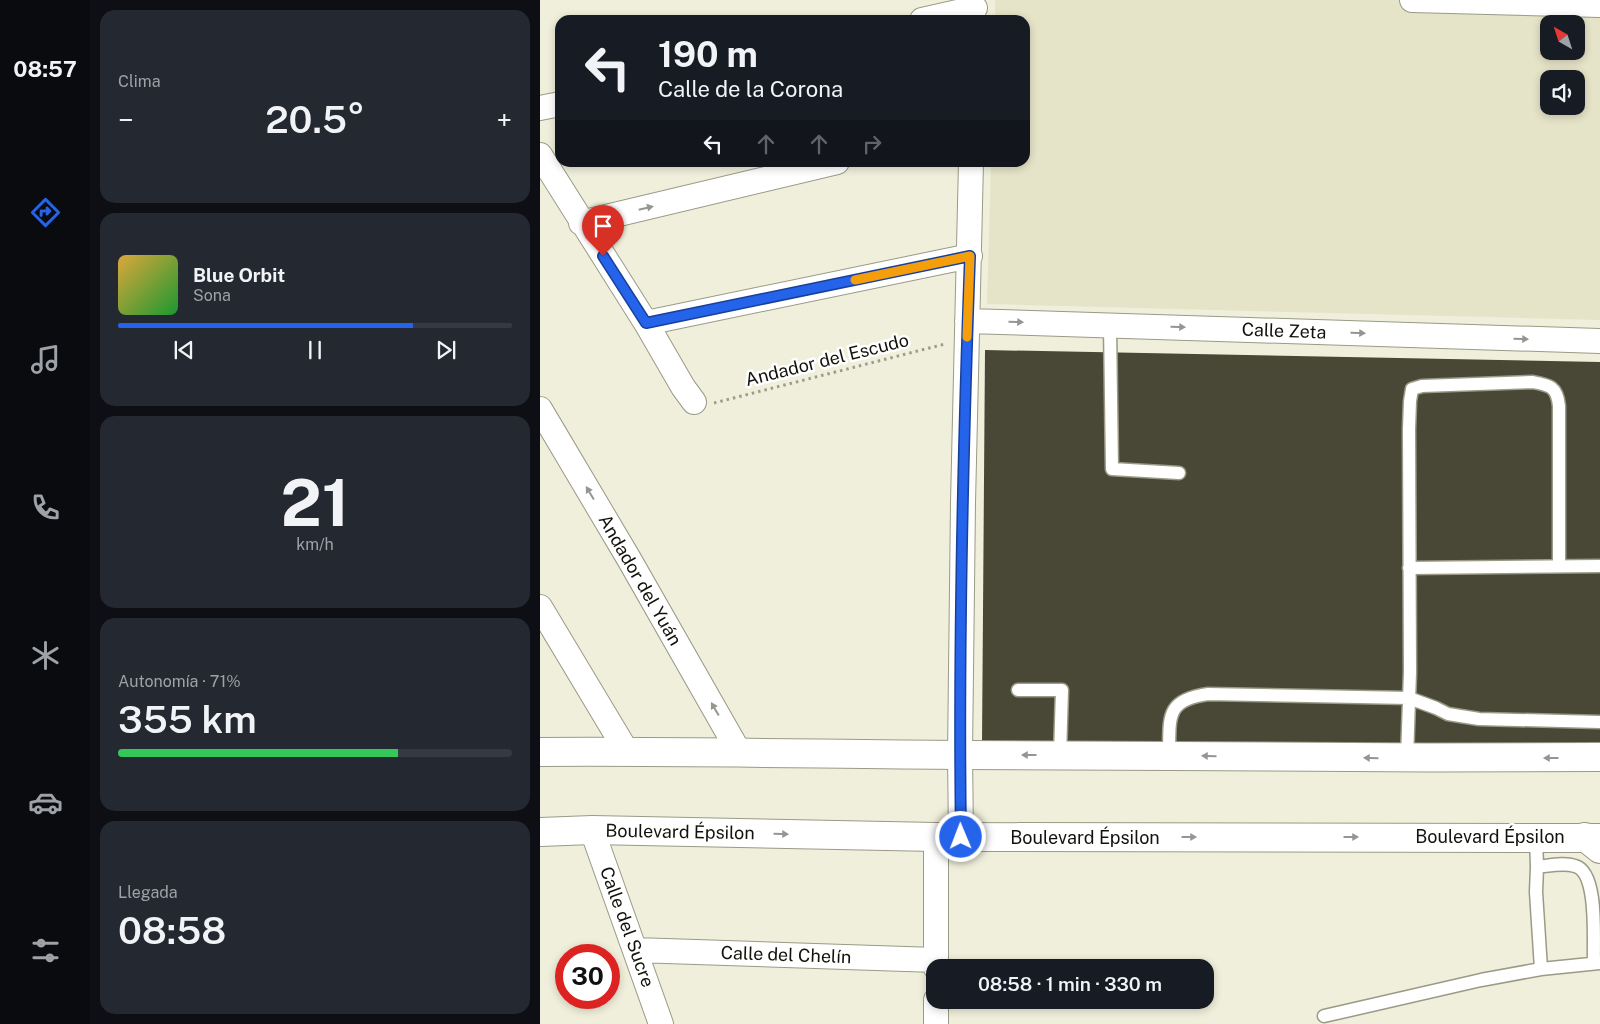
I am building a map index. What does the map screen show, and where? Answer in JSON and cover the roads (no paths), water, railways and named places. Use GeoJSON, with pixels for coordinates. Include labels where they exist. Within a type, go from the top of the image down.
{"type":"FeatureCollection","features":[{"type":"Feature","properties":{"kind":"street"},"geometry":{"type":"LineString","coordinates":[[1412,0],[1600,5]]}},
{"type":"Feature","properties":{"kind":"street"},"geometry":{"type":"LineString","coordinates":[[946,15],[975,9]]}},
{"type":"Feature","properties":{"kind":"street"},"geometry":{"type":"LineString","coordinates":[[540,108],[555,105]]}},
{"type":"Feature","properties":{"kind":"street"},"geometry":{"type":"LineString","coordinates":[[542,164],[646,323],[683,387],[694,402]]}},
{"type":"Feature","properties":{"kind":"street"},"geometry":{"type":"LineString","coordinates":[[581,223],[816,167]]}},
{"type":"Feature","properties":{"kind":"street"},"geometry":{"type":"LineString","coordinates":[[936,959],[948,837],[960,755],[971,167]]}},
{"type":"Feature","properties":{"kind":"street"},"geometry":{"type":"LineString","coordinates":[[646,323],[970,256]]}},
{"type":"Feature","properties":{"kind":"street","name":"Calle Zeta"},"geometry":{"type":"LineString","coordinates":[[967,330],[1110,325],[1600,341]]}},
{"type":"Feature","properties":{"kind":"street","name":"Andador del Yuán"},"geometry":{"type":"LineString","coordinates":[[540,409],[629,559],[739,752]]}},
{"type":"Feature","properties":{"kind":"street"},"geometry":{"type":"LineString","coordinates":[[540,606],[627,752]]}},
{"type":"Feature","properties":{"kind":"street"},"geometry":{"type":"LineString","coordinates":[[540,752],[1407,758],[1600,757]]}},
{"type":"Feature","properties":{"kind":"street","name":"Boulevard Épsilon"},"geometry":{"type":"LineString","coordinates":[[540,832],[592,830],[948,837],[1536,837],[1595,841]]}},
{"type":"Feature","properties":{"kind":"street","name":"Calle del Sucre"},"geometry":{"type":"LineString","coordinates":[[592,830],[661,1024]]}},
{"type":"Feature","properties":{"kind":"street","name":"Calle del Chelín"},"geometry":{"type":"LineString","coordinates":[[635,950],[926,964]]}},
{"type":"Feature","properties":{"kind":"street"},"geometry":{"type":"LineString","coordinates":[[936,1009],[936,1024]]}},
{"type":"Feature","properties":{"kind":"lane"},"geometry":{"type":"LineString","coordinates":[[1110,325],[1112,470],[1179,473]]}},
{"type":"Feature","properties":{"kind":"lane"},"geometry":{"type":"LineString","coordinates":[[1407,758],[1410,698],[1410,401],[1412,389],[1422,386],[1532,382],[1549,385],[1554,389],[1558,399],[1559,566]]}},
{"type":"Feature","properties":{"kind":"lane"},"geometry":{"type":"LineString","coordinates":[[1409,568],[1600,566]]}},
{"type":"Feature","properties":{"kind":"lane"},"geometry":{"type":"LineString","coordinates":[[1018,690],[1062,690],[1060,755]]}},
{"type":"Feature","properties":{"kind":"lane"},"geometry":{"type":"LineString","coordinates":[[1169,756],[1170,718],[1174,708],[1181,701],[1194,696],[1208,694],[1410,698],[1448,714],[1479,719],[1600,722]]}},
{"type":"Feature","properties":{"kind":"lane"},"geometry":{"type":"LineString","coordinates":[[1536,837],[1536,892],[1541,969]]}},
{"type":"Feature","properties":{"kind":"lane"},"geometry":{"type":"LineString","coordinates":[[1324,1016],[1481,980],[1541,969],[1597,963],[1592,890],[1586,873],[1574,865],[1536,867]]}}]}
